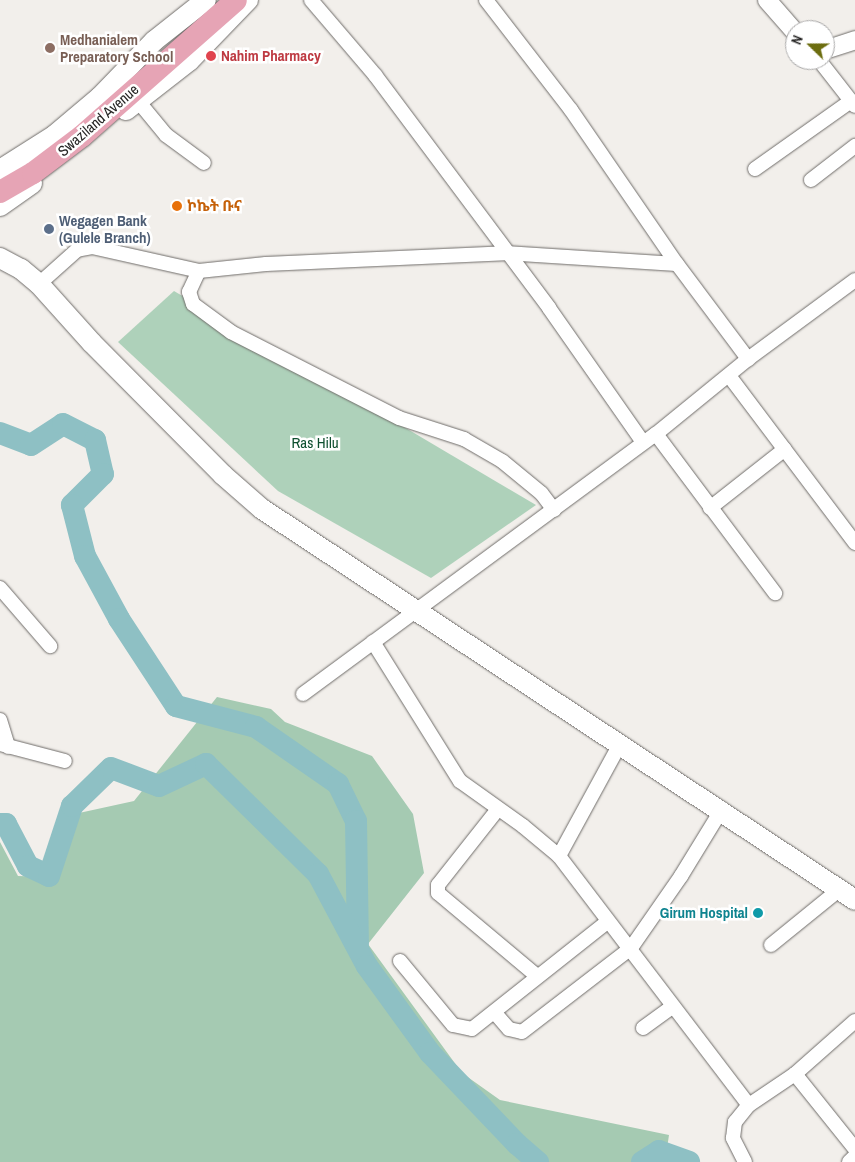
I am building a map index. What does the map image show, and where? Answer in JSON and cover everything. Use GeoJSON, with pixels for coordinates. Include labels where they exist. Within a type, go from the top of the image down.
{"type":"FeatureCollection","features":[{"type":"Feature","properties":{"kind":"main road"},"geometry":{"type":"LineString","coordinates":[[0,170],[55,135],[100,96],[154,40],[206,0]]}},
{"type":"Feature","properties":{"kind":"main road","name":"Swaziland Avenue"},"geometry":{"type":"LineString","coordinates":[[0,183],[28,168],[72,135],[226,0]]}},
{"type":"Feature","properties":{"kind":"main road","name":"Swaziland Avenue"},"geometry":{"type":"LineString","coordinates":[[0,192],[33,173],[82,136],[236,0]]}},
{"type":"Feature","properties":{"kind":"main road"},"geometry":{"type":"LineString","coordinates":[[0,206],[60,166],[196,55],[248,0]]}},
{"type":"Feature","properties":{"kind":"main road"},"geometry":{"type":"LineString","coordinates":[[0,258],[21,269],[39,284],[92,343],[248,498],[280,522],[722,809],[847,894]]}},
{"type":"Feature","properties":{"kind":"street"},"geometry":{"type":"LineString","coordinates":[[311,0],[375,76],[505,253],[549,308],[642,441]]}},
{"type":"Feature","properties":{"kind":"street"},"geometry":{"type":"LineString","coordinates":[[486,0],[571,110],[677,264],[748,359]]}},
{"type":"Feature","properties":{"kind":"street"},"geometry":{"type":"LineString","coordinates":[[767,0],[785,21]]}},
{"type":"Feature","properties":{"kind":"street"},"geometry":{"type":"LineString","coordinates":[[835,47],[855,40]]}},
{"type":"Feature","properties":{"kind":"street"},"geometry":{"type":"LineString","coordinates":[[755,169],[853,104],[827,70]]}},
{"type":"Feature","properties":{"kind":"street"},"geometry":{"type":"LineString","coordinates":[[138,101],[166,135],[204,163]]}},
{"type":"Feature","properties":{"kind":"street"},"geometry":{"type":"LineString","coordinates":[[811,180],[855,146]]}},
{"type":"Feature","properties":{"kind":"street"},"geometry":{"type":"LineString","coordinates":[[39,284],[77,250],[92,247],[200,271],[266,264],[505,253],[677,264]]}},
{"type":"Feature","properties":{"kind":"street"},"geometry":{"type":"LineString","coordinates":[[200,271],[189,292],[189,298],[231,332],[398,418],[483,449],[522,476],[554,510]]}},
{"type":"Feature","properties":{"kind":"street"},"geometry":{"type":"LineString","coordinates":[[303,694],[415,610],[554,510],[642,441],[656,434],[730,377],[748,359],[855,280]]}},
{"type":"Feature","properties":{"kind":"street"},"geometry":{"type":"LineString","coordinates":[[730,377],[855,543]]}},
{"type":"Feature","properties":{"kind":"street"},"geometry":{"type":"LineString","coordinates":[[656,434],[775,593]]}},
{"type":"Feature","properties":{"kind":"street"},"geometry":{"type":"LineString","coordinates":[[710,508],[785,449]]}},
{"type":"Feature","properties":{"kind":"street"},"geometry":{"type":"LineString","coordinates":[[0,588],[50,646]]}},
{"type":"Feature","properties":{"kind":"street"},"geometry":{"type":"LineString","coordinates":[[373,642],[460,781],[559,856],[607,922],[631,948],[749,1104]]}},
{"type":"Feature","properties":{"kind":"street"},"geometry":{"type":"LineString","coordinates":[[0,720],[4,746],[65,761]]}},
{"type":"Feature","properties":{"kind":"street"},"geometry":{"type":"LineString","coordinates":[[559,856],[620,744]]}},
{"type":"Feature","properties":{"kind":"street"},"geometry":{"type":"LineString","coordinates":[[495,1014],[509,1029],[522,1032],[631,948],[681,876],[722,809]]}},
{"type":"Feature","properties":{"kind":"street"},"geometry":{"type":"LineString","coordinates":[[498,810],[438,885],[438,893],[537,976]]}},
{"type":"Feature","properties":{"kind":"street"},"geometry":{"type":"LineString","coordinates":[[772,945],[847,894]]}},
{"type":"Feature","properties":{"kind":"street"},"geometry":{"type":"LineString","coordinates":[[400,961],[453,1025],[472,1029],[495,1014],[537,976],[607,922]]}},
{"type":"Feature","properties":{"kind":"street"},"geometry":{"type":"LineString","coordinates":[[643,1028],[673,1006]]}},
{"type":"Feature","properties":{"kind":"street"},"geometry":{"type":"LineString","coordinates":[[746,1162],[736,1148],[733,1130],[749,1104],[795,1074],[855,1021]]}},
{"type":"Feature","properties":{"kind":"street"},"geometry":{"type":"LineString","coordinates":[[795,1074],[855,1149]]}},
{"type":"Feature","properties":{"kind":"street"},"geometry":{"type":"LineString","coordinates":[[849,1162],[855,1156]]}},
{"type":"Feature","properties":{"kind":"green space","name":"Ras Hilu"},"geometry":{"type":"Polygon","coordinates":[[[174,291],[536,505],[431,578],[278,491],[118,342],[174,291]]]}},
{"type":"Feature","properties":{"kind":"green space"},"geometry":{"type":"Polygon","coordinates":[[[217,697],[271,709],[285,722],[372,756],[413,814],[424,873],[368,944],[462,1073],[500,1100],[669,1135],[665,1162],[0,1162],[0,842],[18,876],[56,877],[79,813],[134,801],[217,697]]]}},
{"type":"Feature","properties":{"kind":"waterway"},"geometry":{"type":"LineString","coordinates":[[0,433],[31,445],[63,424],[95,440],[103,474],[72,505],[85,556],[119,619],[176,706],[256,727],[338,784],[356,821],[358,944]]}},
{"type":"Feature","properties":{"kind":"waterway"},"geometry":{"type":"LineString","coordinates":[[0,824],[6,824],[28,866],[49,876],[72,806],[111,768],[159,786],[206,764],[318,874],[367,966],[430,1053],[517,1144],[538,1162]]}},
{"type":"Feature","properties":{"kind":"waterway"},"geometry":{"type":"LineString","coordinates":[[642,1162],[659,1151],[689,1162]]}},
{"type":"Feature","properties":{"kind":"place","name":"Medhanialem Preparatory School"},"geometry":{"type":"Point","coordinates":[50,48]}},
{"type":"Feature","properties":{"kind":"place","name":"Nahim Pharmacy"},"geometry":{"type":"Point","coordinates":[211,56]}},
{"type":"Feature","properties":{"kind":"place","name":"ኮኬት ቡና"},"geometry":{"type":"Point","coordinates":[177,206]}},
{"type":"Feature","properties":{"kind":"place","name":"Wegagen Bank (Gulele Branch)"},"geometry":{"type":"Point","coordinates":[49,229]}},
{"type":"Feature","properties":{"kind":"place","name":"Girum Hospital"},"geometry":{"type":"Point","coordinates":[758,913]}}]}
